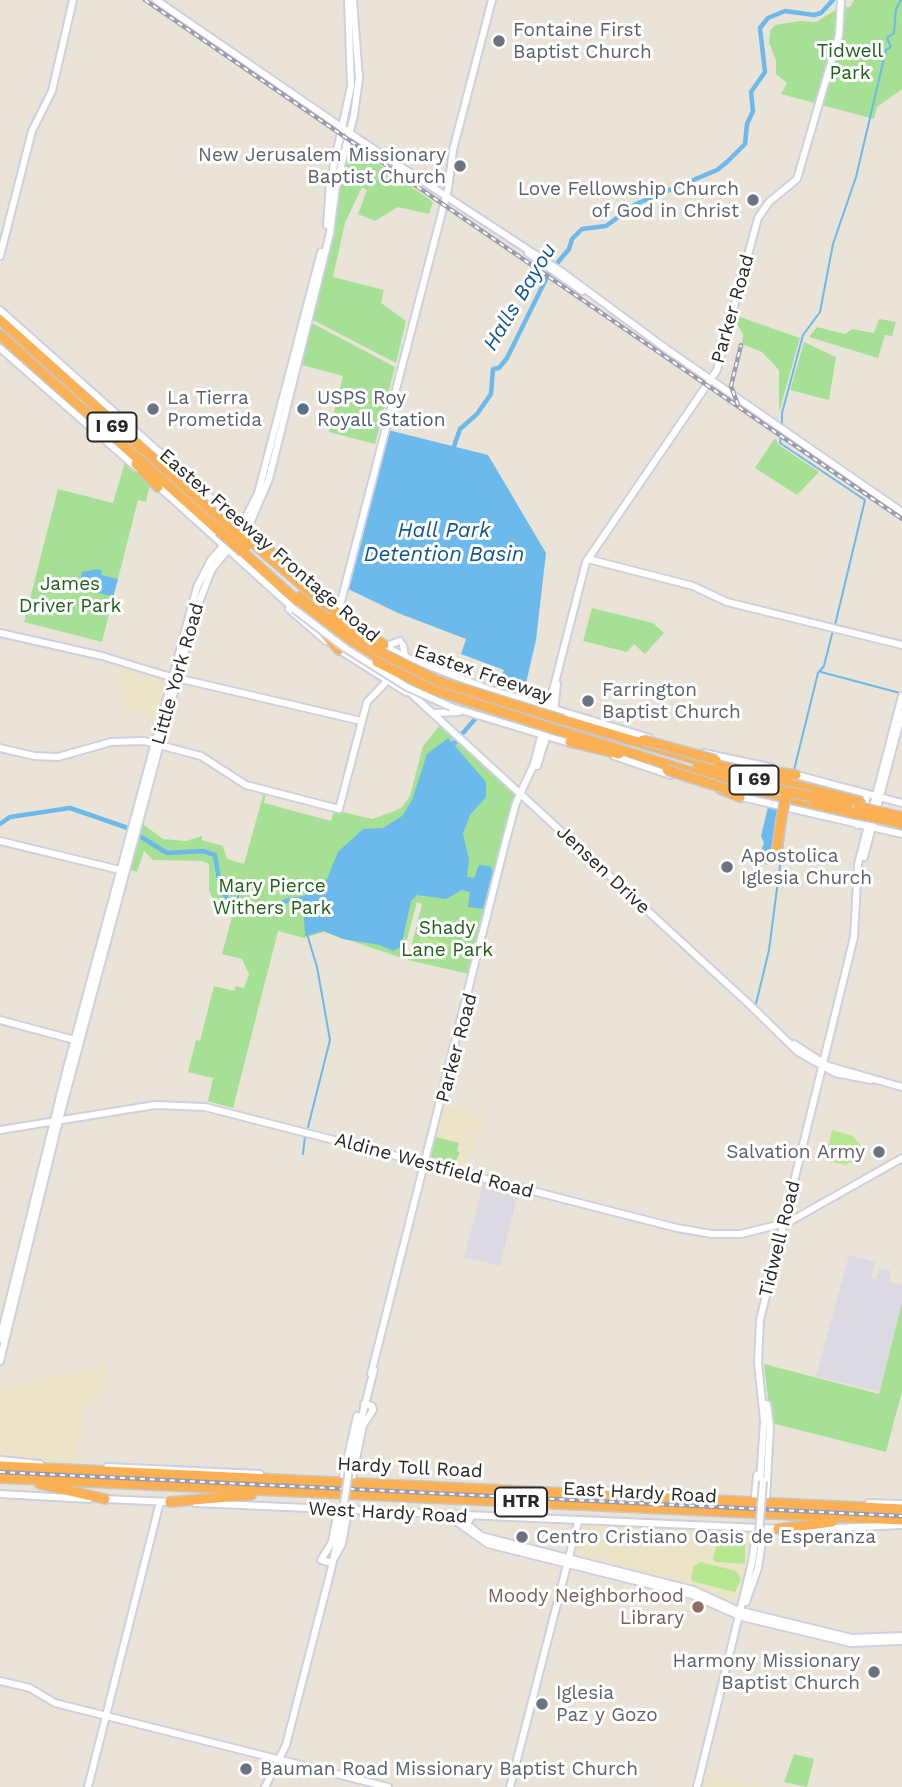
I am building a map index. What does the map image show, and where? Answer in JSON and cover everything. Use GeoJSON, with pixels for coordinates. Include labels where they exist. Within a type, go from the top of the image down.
{"type":"FeatureCollection","features":[{"type":"Feature","properties":{"kind":"highway","name":"Eastex Freeway"},"geometry":{"type":"LineString","coordinates":[[0,320],[227,524],[283,588],[332,631],[380,656],[438,681],[562,725],[766,789],[865,803]]}},
{"type":"Feature","properties":{"kind":"highway","name":"I 69"},"geometry":{"type":"LineString","coordinates":[[0,327],[227,524]]}},
{"type":"Feature","properties":{"kind":"highway","name":"Eastex Freeway"},"geometry":{"type":"LineString","coordinates":[[0,335],[100,424],[227,524]]}},
{"type":"Feature","properties":{"kind":"highway"},"geometry":{"type":"LineString","coordinates":[[90,401],[99,404],[183,476]]}},
{"type":"Feature","properties":{"kind":"highway"},"geometry":{"type":"LineString","coordinates":[[100,424],[158,486]]}},
{"type":"Feature","properties":{"kind":"highway"},"geometry":{"type":"LineString","coordinates":[[246,547],[266,551],[380,656]]}},
{"type":"Feature","properties":{"kind":"highway","name":"Eastex Freeway"},"geometry":{"type":"LineString","coordinates":[[246,547],[380,656],[431,689],[506,714],[562,725],[865,803],[887,817],[902,818]]}},
{"type":"Feature","properties":{"kind":"highway","name":"I 69"},"geometry":{"type":"LineString","coordinates":[[246,547],[340,630],[380,656]]}},
{"type":"Feature","properties":{"kind":"highway"},"geometry":{"type":"LineString","coordinates":[[266,551],[329,616]]}},
{"type":"Feature","properties":{"kind":"highway"},"geometry":{"type":"LineString","coordinates":[[283,588],[339,650]]}},
{"type":"Feature","properties":{"kind":"highway"},"geometry":{"type":"LineString","coordinates":[[562,725],[580,722],[716,760],[796,775]]}},
{"type":"Feature","properties":{"kind":"highway","name":"Eastex Freeway"},"geometry":{"type":"LineString","coordinates":[[562,725],[664,766],[723,782],[821,807],[865,803]]}},
{"type":"Feature","properties":{"kind":"highway"},"geometry":{"type":"LineString","coordinates":[[662,741],[705,762]]}},
{"type":"Feature","properties":{"kind":"highway"},"geometry":{"type":"LineString","coordinates":[[569,743],[664,766],[726,789],[796,805],[821,807]]}},
{"type":"Feature","properties":{"kind":"highway"},"geometry":{"type":"LineString","coordinates":[[675,761],[781,789],[786,797]]}},
{"type":"Feature","properties":{"kind":"highway"},"geometry":{"type":"LineString","coordinates":[[664,766],[740,797]]}},
{"type":"Feature","properties":{"kind":"highway"},"geometry":{"type":"LineString","coordinates":[[758,855],[769,856],[774,851],[786,797],[791,793],[865,803]]}},
{"type":"Feature","properties":{"kind":"highway","name":"Hardy Toll Road"},"geometry":{"type":"LineString","coordinates":[[0,1463],[562,1494],[902,1506]]}},
{"type":"Feature","properties":{"kind":"highway"},"geometry":{"type":"LineString","coordinates":[[130,1467],[258,1479]]}},
{"type":"Feature","properties":{"kind":"highway"},"geometry":{"type":"LineString","coordinates":[[0,1478],[105,1499]]}},
{"type":"Feature","properties":{"kind":"highway","name":"Hardy Toll Road"},"geometry":{"type":"LineString","coordinates":[[0,1478],[902,1520]]}},
{"type":"Feature","properties":{"kind":"highway"},"geometry":{"type":"LineString","coordinates":[[165,1502],[302,1492]]}},
{"type":"Feature","properties":{"kind":"highway"},"geometry":{"type":"LineString","coordinates":[[562,1494],[662,1492]]}},
{"type":"Feature","properties":{"kind":"highway"},"geometry":{"type":"LineString","coordinates":[[867,1503],[902,1506]]}},
{"type":"Feature","properties":{"kind":"highway"},"geometry":{"type":"LineString","coordinates":[[778,1529],[863,1518]]}},
{"type":"Feature","properties":{"kind":"main road"},"geometry":{"type":"LineString","coordinates":[[0,256],[32,131],[52,91],[73,0]]}},
{"type":"Feature","properties":{"kind":"main road"},"geometry":{"type":"LineString","coordinates":[[156,0],[523,248],[902,512]]}},
{"type":"Feature","properties":{"kind":"main road","name":"Little York Road"},"geometry":{"type":"LineString","coordinates":[[289,382],[325,238],[334,161],[351,86],[351,0]]}},
{"type":"Feature","properties":{"kind":"main road","name":"Little York Road"},"geometry":{"type":"LineString","coordinates":[[0,1361],[6,1312],[155,744],[176,678],[200,579],[221,545],[243,528],[256,505],[330,233],[359,78],[351,0]]}},
{"type":"Feature","properties":{"kind":"main road"},"geometry":{"type":"LineString","coordinates":[[339,609],[446,197],[453,150],[492,0]]}},
{"type":"Feature","properties":{"kind":"main road","name":"Parker Road"},"geometry":{"type":"LineString","coordinates":[[264,1787],[288,1730],[316,1626],[342,1518],[350,1462],[363,1404],[504,853],[542,745],[587,559],[721,361],[758,218],[769,202],[797,179],[839,36],[841,0]]}},
{"type":"Feature","properties":{"kind":"main road"},"geometry":{"type":"LineString","coordinates":[[334,161],[342,163]]}},
{"type":"Feature","properties":{"kind":"main road","name":"Eastex Freeway Frontage Road"},"geometry":{"type":"LineString","coordinates":[[0,310],[183,476],[227,524],[243,528],[246,547],[244,567],[334,641],[380,656],[400,654],[488,689],[551,708],[569,743],[740,797],[857,825],[868,832]]}},
{"type":"Feature","properties":{"kind":"main road","name":"Eastex Freeway Frontage Road"},"geometry":{"type":"LineString","coordinates":[[0,348],[158,486],[221,545],[246,547]]}},
{"type":"Feature","properties":{"kind":"main road"},"geometry":{"type":"LineString","coordinates":[[221,545],[230,532],[227,524],[250,517],[246,547]]}},
{"type":"Feature","properties":{"kind":"main road","name":"Little York Road"},"geometry":{"type":"LineString","coordinates":[[194,609],[221,545]]}},
{"type":"Feature","properties":{"kind":"main road","name":"Eastex Freeway Frontage Road"},"geometry":{"type":"LineString","coordinates":[[266,551],[339,609],[408,687],[451,707],[544,735],[562,725],[662,741],[796,775],[865,803],[887,817],[902,834]]}},
{"type":"Feature","properties":{"kind":"main road"},"geometry":{"type":"LineString","coordinates":[[587,559],[692,586],[727,602],[902,645]]}},
{"type":"Feature","properties":{"kind":"main road","name":"Jensen Drive"},"geometry":{"type":"LineString","coordinates":[[244,567],[339,650],[380,656],[386,677],[441,720],[798,1052],[825,1067],[902,1087]]}},
{"type":"Feature","properties":{"kind":"main road"},"geometry":{"type":"LineString","coordinates":[[0,634],[64,650],[102,656],[176,678],[361,721]]}},
{"type":"Feature","properties":{"kind":"main road"},"geometry":{"type":"LineString","coordinates":[[0,748],[51,757],[74,754],[120,740],[155,744],[201,756],[246,785],[339,809],[367,702],[400,654],[401,643],[380,656]]}},
{"type":"Feature","properties":{"kind":"main road","name":"Parker Road"},"geometry":{"type":"LineString","coordinates":[[551,708],[550,695],[556,684]]}},
{"type":"Feature","properties":{"kind":"main road"},"geometry":{"type":"LineString","coordinates":[[550,695],[539,705],[541,714],[533,731],[542,745],[562,725]]}},
{"type":"Feature","properties":{"kind":"main road","name":"Tidwell Road"},"geometry":{"type":"LineString","coordinates":[[894,734],[902,696]]}},
{"type":"Feature","properties":{"kind":"main road"},"geometry":{"type":"LineString","coordinates":[[433,713],[462,711]]}},
{"type":"Feature","properties":{"kind":"main road"},"geometry":{"type":"LineString","coordinates":[[441,720],[444,712]]}},
{"type":"Feature","properties":{"kind":"main road","name":"Tidwell Road"},"geometry":{"type":"LineString","coordinates":[[762,1481],[764,1421],[758,1335],[849,964],[856,928],[856,879],[868,832],[865,803],[902,713]]}},
{"type":"Feature","properties":{"kind":"main road"},"geometry":{"type":"LineString","coordinates":[[865,803],[863,818],[857,825],[868,832],[887,817]]}},
{"type":"Feature","properties":{"kind":"main road","name":"Eastex Freeway Frontage Road"},"geometry":{"type":"LineString","coordinates":[[887,817],[902,803]]}},
{"type":"Feature","properties":{"kind":"main road"},"geometry":{"type":"LineString","coordinates":[[0,841],[122,871]]}},
{"type":"Feature","properties":{"kind":"main road"},"geometry":{"type":"LineString","coordinates":[[741,997],[752,993]]}},
{"type":"Feature","properties":{"kind":"main road"},"geometry":{"type":"LineString","coordinates":[[0,1020],[77,1040]]}},
{"type":"Feature","properties":{"kind":"main road","name":"Little York Road"},"geometry":{"type":"LineString","coordinates":[[32,1218],[51,1133],[62,1108],[77,1040]]}},
{"type":"Feature","properties":{"kind":"main road","name":"Aldine Westfield Road"},"geometry":{"type":"LineString","coordinates":[[57,1120],[154,1102],[219,1108],[704,1233],[755,1230],[786,1221],[902,1158]]}},
{"type":"Feature","properties":{"kind":"main road","name":"Aldine Westfield Road"},"geometry":{"type":"LineString","coordinates":[[0,1130],[155,1105],[187,1103]]}},
{"type":"Feature","properties":{"kind":"main road"},"geometry":{"type":"LineString","coordinates":[[62,1108],[64,1114],[70,1116]]}},
{"type":"Feature","properties":{"kind":"main road"},"geometry":{"type":"LineString","coordinates":[[42,1122],[50,1126],[51,1133]]}},
{"type":"Feature","properties":{"kind":"main road","name":"Tidwell Road"},"geometry":{"type":"LineString","coordinates":[[699,1787],[745,1601],[758,1531],[767,1404],[761,1349],[764,1308]]}},
{"type":"Feature","properties":{"kind":"main road"},"geometry":{"type":"LineString","coordinates":[[756,1496],[762,1386]]}},
{"type":"Feature","properties":{"kind":"main road"},"geometry":{"type":"LineString","coordinates":[[352,1479],[363,1425],[373,1409],[363,1404]]}},
{"type":"Feature","properties":{"kind":"main road"},"geometry":{"type":"LineString","coordinates":[[766,1495],[770,1426],[767,1404]]}},
{"type":"Feature","properties":{"kind":"main road"},"geometry":{"type":"LineString","coordinates":[[343,1479],[354,1423],[361,1414]]}},
{"type":"Feature","properties":{"kind":"main road","name":"East Hardy Road"},"geometry":{"type":"LineString","coordinates":[[0,1463],[766,1495],[867,1503]]}},
{"type":"Feature","properties":{"kind":"main road","name":"West Hardy Road"},"geometry":{"type":"LineString","coordinates":[[0,1496],[758,1531],[816,1531],[902,1525]]}},
{"type":"Feature","properties":{"kind":"main road"},"geometry":{"type":"LineString","coordinates":[[89,1787],[165,1502]]}},
{"type":"Feature","properties":{"kind":"main road"},"geometry":{"type":"LineString","coordinates":[[338,1510],[332,1542],[321,1560],[332,1562],[342,1544],[348,1511]]}},
{"type":"Feature","properties":{"kind":"main road"},"geometry":{"type":"LineString","coordinates":[[448,1516],[476,1535],[501,1544],[714,1600],[741,1614]]}},
{"type":"Feature","properties":{"kind":"main road"},"geometry":{"type":"LineString","coordinates":[[471,1517],[467,1524],[476,1535]]}},
{"type":"Feature","properties":{"kind":"main road"},"geometry":{"type":"LineString","coordinates":[[510,1787],[579,1522]]}},
{"type":"Feature","properties":{"kind":"main road"},"geometry":{"type":"LineString","coordinates":[[665,1586],[741,1614],[771,1621],[852,1638],[902,1639]]}},
{"type":"Feature","properties":{"kind":"main road"},"geometry":{"type":"LineString","coordinates":[[699,1598],[714,1600]]}},
{"type":"Feature","properties":{"kind":"main road"},"geometry":{"type":"LineString","coordinates":[[0,1681],[30,1688],[55,1703],[388,1787]]}},
{"type":"Feature","properties":{"kind":"shaded area"},"geometry":{"type":"Polygon","coordinates":[[[118,666],[168,680],[154,719],[124,712],[118,666]]]}},
{"type":"Feature","properties":{"kind":"shaded area"},"geometry":{"type":"Polygon","coordinates":[[[458,1103],[485,1118],[468,1169],[431,1157],[444,1105],[456,1108],[458,1103]]]}},
{"type":"Feature","properties":{"kind":"shaded area"},"geometry":{"type":"Polygon","coordinates":[[[484,1181],[519,1190],[500,1266],[464,1257],[484,1181]]]}},
{"type":"Feature","properties":{"kind":"shaded area"},"geometry":{"type":"Polygon","coordinates":[[[849,1255],[875,1262],[871,1278],[876,1279],[879,1268],[891,1271],[889,1281],[902,1285],[902,1302],[879,1392],[816,1376],[849,1255]]]}},
{"type":"Feature","properties":{"kind":"shaded area"},"geometry":{"type":"Polygon","coordinates":[[[110,1366],[102,1398],[89,1400],[73,1464],[0,1458],[0,1386],[110,1366]]]}},
{"type":"Feature","properties":{"kind":"shaded area"},"geometry":{"type":"Polygon","coordinates":[[[632,1525],[750,1530],[739,1603],[734,1607],[699,1589],[573,1556],[581,1526],[632,1525]]]}},
{"type":"Feature","properties":{"kind":"shaded area"},"geometry":{"type":"Polygon","coordinates":[[[705,1771],[748,1783],[771,1787],[702,1787],[705,1771]]]}},
{"type":"Feature","properties":{"kind":"green space","name":"Tidwell Park"},"geometry":{"type":"Polygon","coordinates":[[[854,0],[902,0],[902,89],[877,107],[874,119],[781,94],[787,83],[776,74],[776,60],[769,43],[770,31],[775,25],[800,21],[816,22],[839,8],[850,7],[854,0]]]}},
{"type":"Feature","properties":{"kind":"green space"},"geometry":{"type":"Polygon","coordinates":[[[350,144],[433,202],[429,214],[398,207],[375,221],[358,214],[367,190],[362,187],[345,223],[333,277],[384,290],[381,303],[406,321],[396,363],[313,320],[332,235],[338,187],[350,144]]]}},
{"type":"Feature","properties":{"kind":"green space"},"geometry":{"type":"Polygon","coordinates":[[[740,317],[800,338],[779,412],[779,370],[762,352],[742,344],[743,334],[735,321],[740,317]]]}},
{"type":"Feature","properties":{"kind":"green space"},"geometry":{"type":"Polygon","coordinates":[[[879,319],[896,322],[892,336],[885,335],[878,358],[809,337],[817,327],[845,334],[852,329],[874,333],[879,319]]]}},
{"type":"Feature","properties":{"kind":"green space"},"geometry":{"type":"Polygon","coordinates":[[[312,323],[395,367],[375,444],[329,432],[343,376],[302,365],[312,323]]]}},
{"type":"Feature","properties":{"kind":"green space"},"geometry":{"type":"Polygon","coordinates":[[[804,342],[836,357],[829,400],[790,390],[804,342]]]}},
{"type":"Feature","properties":{"kind":"green space"},"geometry":{"type":"Polygon","coordinates":[[[775,438],[779,445],[819,472],[797,495],[755,468],[775,438]]]}},
{"type":"Feature","properties":{"kind":"green space","name":"James Driver Park"},"geometry":{"type":"Polygon","coordinates":[[[125,462],[150,484],[146,502],[138,500],[102,642],[24,622],[58,489],[113,503],[125,462]]]}},
{"type":"Feature","properties":{"kind":"green space"},"geometry":{"type":"Polygon","coordinates":[[[592,608],[653,623],[664,633],[645,654],[634,644],[627,652],[583,641],[592,608]]]}},
{"type":"Feature","properties":{"kind":"green space"},"geometry":{"type":"Polygon","coordinates":[[[440,725],[516,796],[469,974],[408,960],[422,904],[417,902],[402,958],[324,932],[304,938],[278,931],[233,1108],[208,1101],[213,1078],[188,1072],[196,1040],[200,1041],[214,986],[234,991],[236,986],[244,988],[249,974],[242,959],[222,954],[233,913],[225,907],[223,911],[216,906],[209,890],[209,864],[202,861],[153,860],[144,851],[137,872],[128,869],[143,818],[144,825],[163,839],[186,841],[202,836],[202,840],[223,846],[227,859],[244,864],[264,792],[264,803],[331,821],[334,810],[372,819],[392,812],[401,808],[410,796],[423,746],[440,725]]]}},
{"type":"Feature","properties":{"kind":"green space"},"geometry":{"type":"Polygon","coordinates":[[[421,936],[449,944],[445,961],[417,953],[421,936]]]}},
{"type":"Feature","properties":{"kind":"green space"},"geometry":{"type":"Polygon","coordinates":[[[832,1130],[853,1136],[865,1150],[865,1156],[845,1165],[825,1160],[832,1130]]]}},
{"type":"Feature","properties":{"kind":"green space"},"geometry":{"type":"Polygon","coordinates":[[[436,1137],[459,1143],[457,1151],[460,1152],[454,1165],[431,1157],[436,1137]]]}},
{"type":"Feature","properties":{"kind":"green space"},"geometry":{"type":"Polygon","coordinates":[[[902,1303],[902,1391],[886,1452],[771,1423],[764,1364],[879,1394],[902,1303]]]}},
{"type":"Feature","properties":{"kind":"green space"},"geometry":{"type":"Polygon","coordinates":[[[720,1531],[745,1538],[745,1564],[716,1562],[713,1559],[720,1531]]]}},
{"type":"Feature","properties":{"kind":"green space"},"geometry":{"type":"Polygon","coordinates":[[[701,1562],[736,1571],[741,1579],[735,1592],[691,1581],[693,1567],[701,1562]]]}},
{"type":"Feature","properties":{"kind":"green space"},"geometry":{"type":"Polygon","coordinates":[[[794,1754],[814,1759],[807,1787],[784,1782],[794,1754]]]}},
{"type":"Feature","properties":{"kind":"water","name":"Hall Park Detention Basin"},"geometry":{"type":"Polygon","coordinates":[[[388,430],[488,455],[546,553],[536,640],[523,696],[508,687],[504,691],[498,690],[500,685],[496,686],[504,670],[461,654],[466,639],[398,613],[348,589],[388,430]]]}},
{"type":"Feature","properties":{"kind":"water"},"geometry":{"type":"Polygon","coordinates":[[[102,570],[101,575],[118,579],[113,597],[79,587],[82,572],[102,570]]]}},
{"type":"Feature","properties":{"kind":"water"},"geometry":{"type":"Polygon","coordinates":[[[448,738],[486,782],[486,797],[470,815],[463,834],[469,859],[467,877],[474,878],[479,865],[490,866],[493,871],[483,909],[468,907],[470,892],[462,890],[446,899],[417,895],[411,901],[401,947],[393,951],[380,945],[343,939],[324,931],[305,936],[303,903],[306,892],[317,892],[324,886],[338,852],[363,829],[383,828],[402,816],[412,800],[427,754],[448,738]]]}},
{"type":"Feature","properties":{"kind":"water"},"geometry":{"type":"Polygon","coordinates":[[[768,807],[780,810],[774,850],[768,854],[761,851],[764,843],[761,836],[768,807]]]}},
{"type":"Feature","properties":{"kind":"waterway","name":"Halls Bayou"},"geometry":{"type":"LineString","coordinates":[[452,452],[460,429],[477,414],[491,394],[493,369],[499,368],[507,358],[549,273],[569,249],[572,239],[582,229],[606,226],[636,204],[717,170],[727,162],[745,144],[747,124],[753,111],[751,92],[765,72],[760,28],[768,18],[785,11],[814,15],[821,13],[833,0]]}},
{"type":"Feature","properties":{"kind":"waterway"},"geometry":{"type":"LineString","coordinates":[[782,426],[782,413],[803,335],[820,312],[833,244],[856,177],[886,50],[891,47],[887,38],[894,33],[896,9],[901,0]]}},
{"type":"Feature","properties":{"kind":"waterway"},"geometry":{"type":"LineString","coordinates":[[782,432],[780,443],[865,500],[835,625]]}},
{"type":"Feature","properties":{"kind":"waterway"},"geometry":{"type":"LineString","coordinates":[[794,770],[818,673],[824,666],[833,630]]}},
{"type":"Feature","properties":{"kind":"waterway"},"geometry":{"type":"LineString","coordinates":[[821,672],[900,693]]}},
{"type":"Feature","properties":{"kind":"waterway","name":"Halls Bayou"},"geometry":{"type":"LineString","coordinates":[[451,747],[493,698]]}},
{"type":"Feature","properties":{"kind":"waterway","name":"Halls Bayou"},"geometry":{"type":"LineString","coordinates":[[0,824],[10,817],[70,808],[125,827],[167,853],[203,851],[215,855],[221,891],[231,903],[271,908],[289,900],[308,898]]}},
{"type":"Feature","properties":{"kind":"waterway"},"geometry":{"type":"LineString","coordinates":[[756,1004],[769,950],[787,812]]}},
{"type":"Feature","properties":{"kind":"waterway"},"geometry":{"type":"LineString","coordinates":[[241,880],[237,902],[243,905]]}},
{"type":"Feature","properties":{"kind":"waterway"},"geometry":{"type":"LineString","coordinates":[[307,934],[317,967],[330,1040],[308,1127]]}},
{"type":"Feature","properties":{"kind":"waterway"},"geometry":{"type":"LineString","coordinates":[[303,1154],[305,1136]]}},
{"type":"Feature","properties":{"kind":"railway"},"geometry":{"type":"LineString","coordinates":[[145,0],[902,519]]}},
{"type":"Feature","properties":{"kind":"railway"},"geometry":{"type":"LineString","coordinates":[[738,405],[731,386],[741,345]]}},
{"type":"Feature","properties":{"kind":"railway"},"geometry":{"type":"LineString","coordinates":[[0,1472],[902,1516]]}},
{"type":"Feature","properties":{"kind":"place","name":"Fontaine First Baptist Church"},"geometry":{"type":"Point","coordinates":[499,41]}},
{"type":"Feature","properties":{"kind":"place","name":"New Jerusalem Missionary Baptist Church"},"geometry":{"type":"Point","coordinates":[460,166]}},
{"type":"Feature","properties":{"kind":"place","name":"Love Fellowship Church of God in Christ"},"geometry":{"type":"Point","coordinates":[753,200]}},
{"type":"Feature","properties":{"kind":"place","name":"La Tierra Prometida"},"geometry":{"type":"Point","coordinates":[153,409]}},
{"type":"Feature","properties":{"kind":"place","name":"USPS Roy Royall Station"},"geometry":{"type":"Point","coordinates":[303,409]}},
{"type":"Feature","properties":{"kind":"place","name":"Farrington Baptist Church"},"geometry":{"type":"Point","coordinates":[588,701]}},
{"type":"Feature","properties":{"kind":"place","name":"Apostolica Iglesia Church"},"geometry":{"type":"Point","coordinates":[727,867]}},
{"type":"Feature","properties":{"kind":"place","name":"Salvation Army"},"geometry":{"type":"Point","coordinates":[879,1152]}},
{"type":"Feature","properties":{"kind":"place","name":"Centro Cristiano Oasis de Esperanza"},"geometry":{"type":"Point","coordinates":[522,1537]}},
{"type":"Feature","properties":{"kind":"place","name":"Moody Neighborhood Library"},"geometry":{"type":"Point","coordinates":[698,1607]}},
{"type":"Feature","properties":{"kind":"place","name":"Harmony Missionary Baptist Church"},"geometry":{"type":"Point","coordinates":[874,1672]}},
{"type":"Feature","properties":{"kind":"place","name":"Iglesia Paz y Gozo"},"geometry":{"type":"Point","coordinates":[542,1704]}},
{"type":"Feature","properties":{"kind":"place","name":"Bauman Road Missionary Baptist Church"},"geometry":{"type":"Point","coordinates":[246,1769]}},
{"type":"Feature","properties":{"kind":"park label","name":"Mary Pierce Withers Park"},"geometry":{"type":"Point","coordinates":[272,897]}},
{"type":"Feature","properties":{"kind":"park label","name":"Shady Lane Park"},"geometry":{"type":"Point","coordinates":[447,939]}}]}
